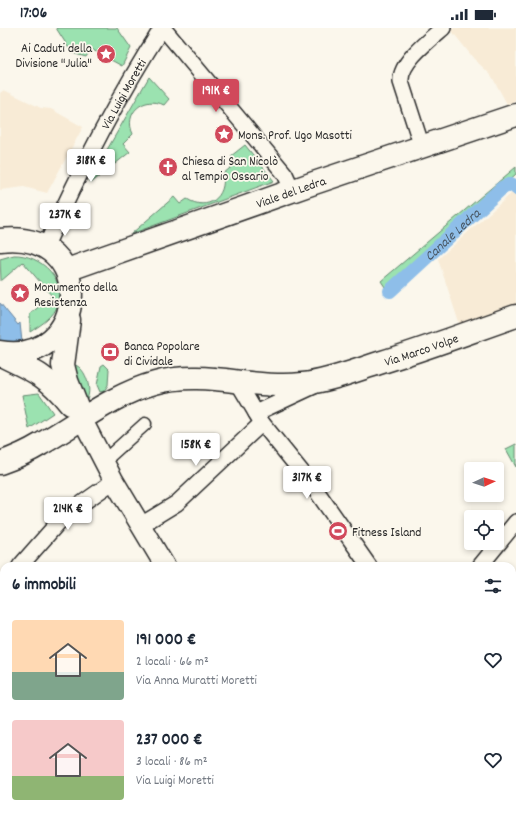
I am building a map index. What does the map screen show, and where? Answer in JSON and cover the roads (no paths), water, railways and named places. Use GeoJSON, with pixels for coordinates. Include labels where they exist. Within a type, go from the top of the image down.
{"type":"FeatureCollection","features":[{"type":"Feature","properties":{"kind":"main road","name":"Viale del Ledra"},"geometry":{"type":"LineString","coordinates":[[67,270],[291,191],[516,115]]}},
{"type":"Feature","properties":{"kind":"main road"},"geometry":{"type":"LineString","coordinates":[[0,227],[38,244],[54,255],[67,270],[71,289],[63,365],[66,381],[82,419]]}},
{"type":"Feature","properties":{"kind":"main road"},"geometry":{"type":"LineString","coordinates":[[0,240],[16,238],[38,244]]}},
{"type":"Feature","properties":{"kind":"main road"},"geometry":{"type":"LineString","coordinates":[[0,353],[20,354],[41,347],[52,339],[61,329],[70,307]]}},
{"type":"Feature","properties":{"kind":"main road","name":"Via Marco Volpe"},"geometry":{"type":"LineString","coordinates":[[0,463],[41,444],[82,419],[132,392],[167,380],[197,377],[295,385],[325,380],[516,316]]}},
{"type":"Feature","properties":{"kind":"main road"},"geometry":{"type":"LineString","coordinates":[[0,353],[45,378],[56,386],[82,419]]}},
{"type":"Feature","properties":{"kind":"street","name":"Via Luigi Moretti"},"geometry":{"type":"LineString","coordinates":[[38,244],[162,28]]}},
{"type":"Feature","properties":{"kind":"street"},"geometry":{"type":"LineString","coordinates":[[162,28],[285,174],[290,184],[291,191]]}},
{"type":"Feature","properties":{"kind":"street"},"geometry":{"type":"LineString","coordinates":[[422,147],[401,82],[401,74],[416,54],[443,28]]}},
{"type":"Feature","properties":{"kind":"street","name":"Via Marco Volpe"},"geometry":{"type":"LineString","coordinates":[[259,418],[325,380]]}},
{"type":"Feature","properties":{"kind":"street"},"geometry":{"type":"LineString","coordinates":[[237,381],[259,418],[314,486],[366,562]]}},
{"type":"Feature","properties":{"kind":"street"},"geometry":{"type":"LineString","coordinates":[[141,525],[177,503],[259,418]]}},
{"type":"Feature","properties":{"kind":"street"},"geometry":{"type":"LineString","coordinates":[[82,419],[114,480],[163,562]]}},
{"type":"Feature","properties":{"kind":"street"},"geometry":{"type":"LineString","coordinates":[[104,461],[145,424]]}},
{"type":"Feature","properties":{"kind":"street"},"geometry":{"type":"LineString","coordinates":[[24,562],[64,516],[114,480]]}},
{"type":"Feature","properties":{"kind":"street"},"geometry":{"type":"LineString","coordinates":[[483,562],[516,522]]}},
{"type":"Feature","properties":{"kind":"water"},"geometry":{"type":"Polygon","coordinates":[[[0,303],[18,325],[20,323],[22,342],[0,341],[0,303]]]}},
{"type":"Feature","properties":{"kind":"waterway","name":"Canale Ledra"},"geometry":{"type":"LineString","coordinates":[[390,291],[502,188],[511,184],[516,188]]}},
{"type":"Feature","properties":{"kind":"place","name":"Ai Caduti della Divisione \"Julia\""},"geometry":{"type":"Point","coordinates":[106,54]}},
{"type":"Feature","properties":{"kind":"place","name":"Mons. Prof. Ugo Masotti"},"geometry":{"type":"Point","coordinates":[224,134]}},
{"type":"Feature","properties":{"kind":"place","name":"Chiesa di San Nicolò al Tempio Ossario"},"geometry":{"type":"Point","coordinates":[168,167]}},
{"type":"Feature","properties":{"kind":"place","name":"Monumento della Resistenza"},"geometry":{"type":"Point","coordinates":[20,293]}},
{"type":"Feature","properties":{"kind":"place","name":"Banca Popolare di Cividale"},"geometry":{"type":"Point","coordinates":[110,352]}},
{"type":"Feature","properties":{"kind":"place","name":"Fitness Island"},"geometry":{"type":"Point","coordinates":[338,531]}}]}
